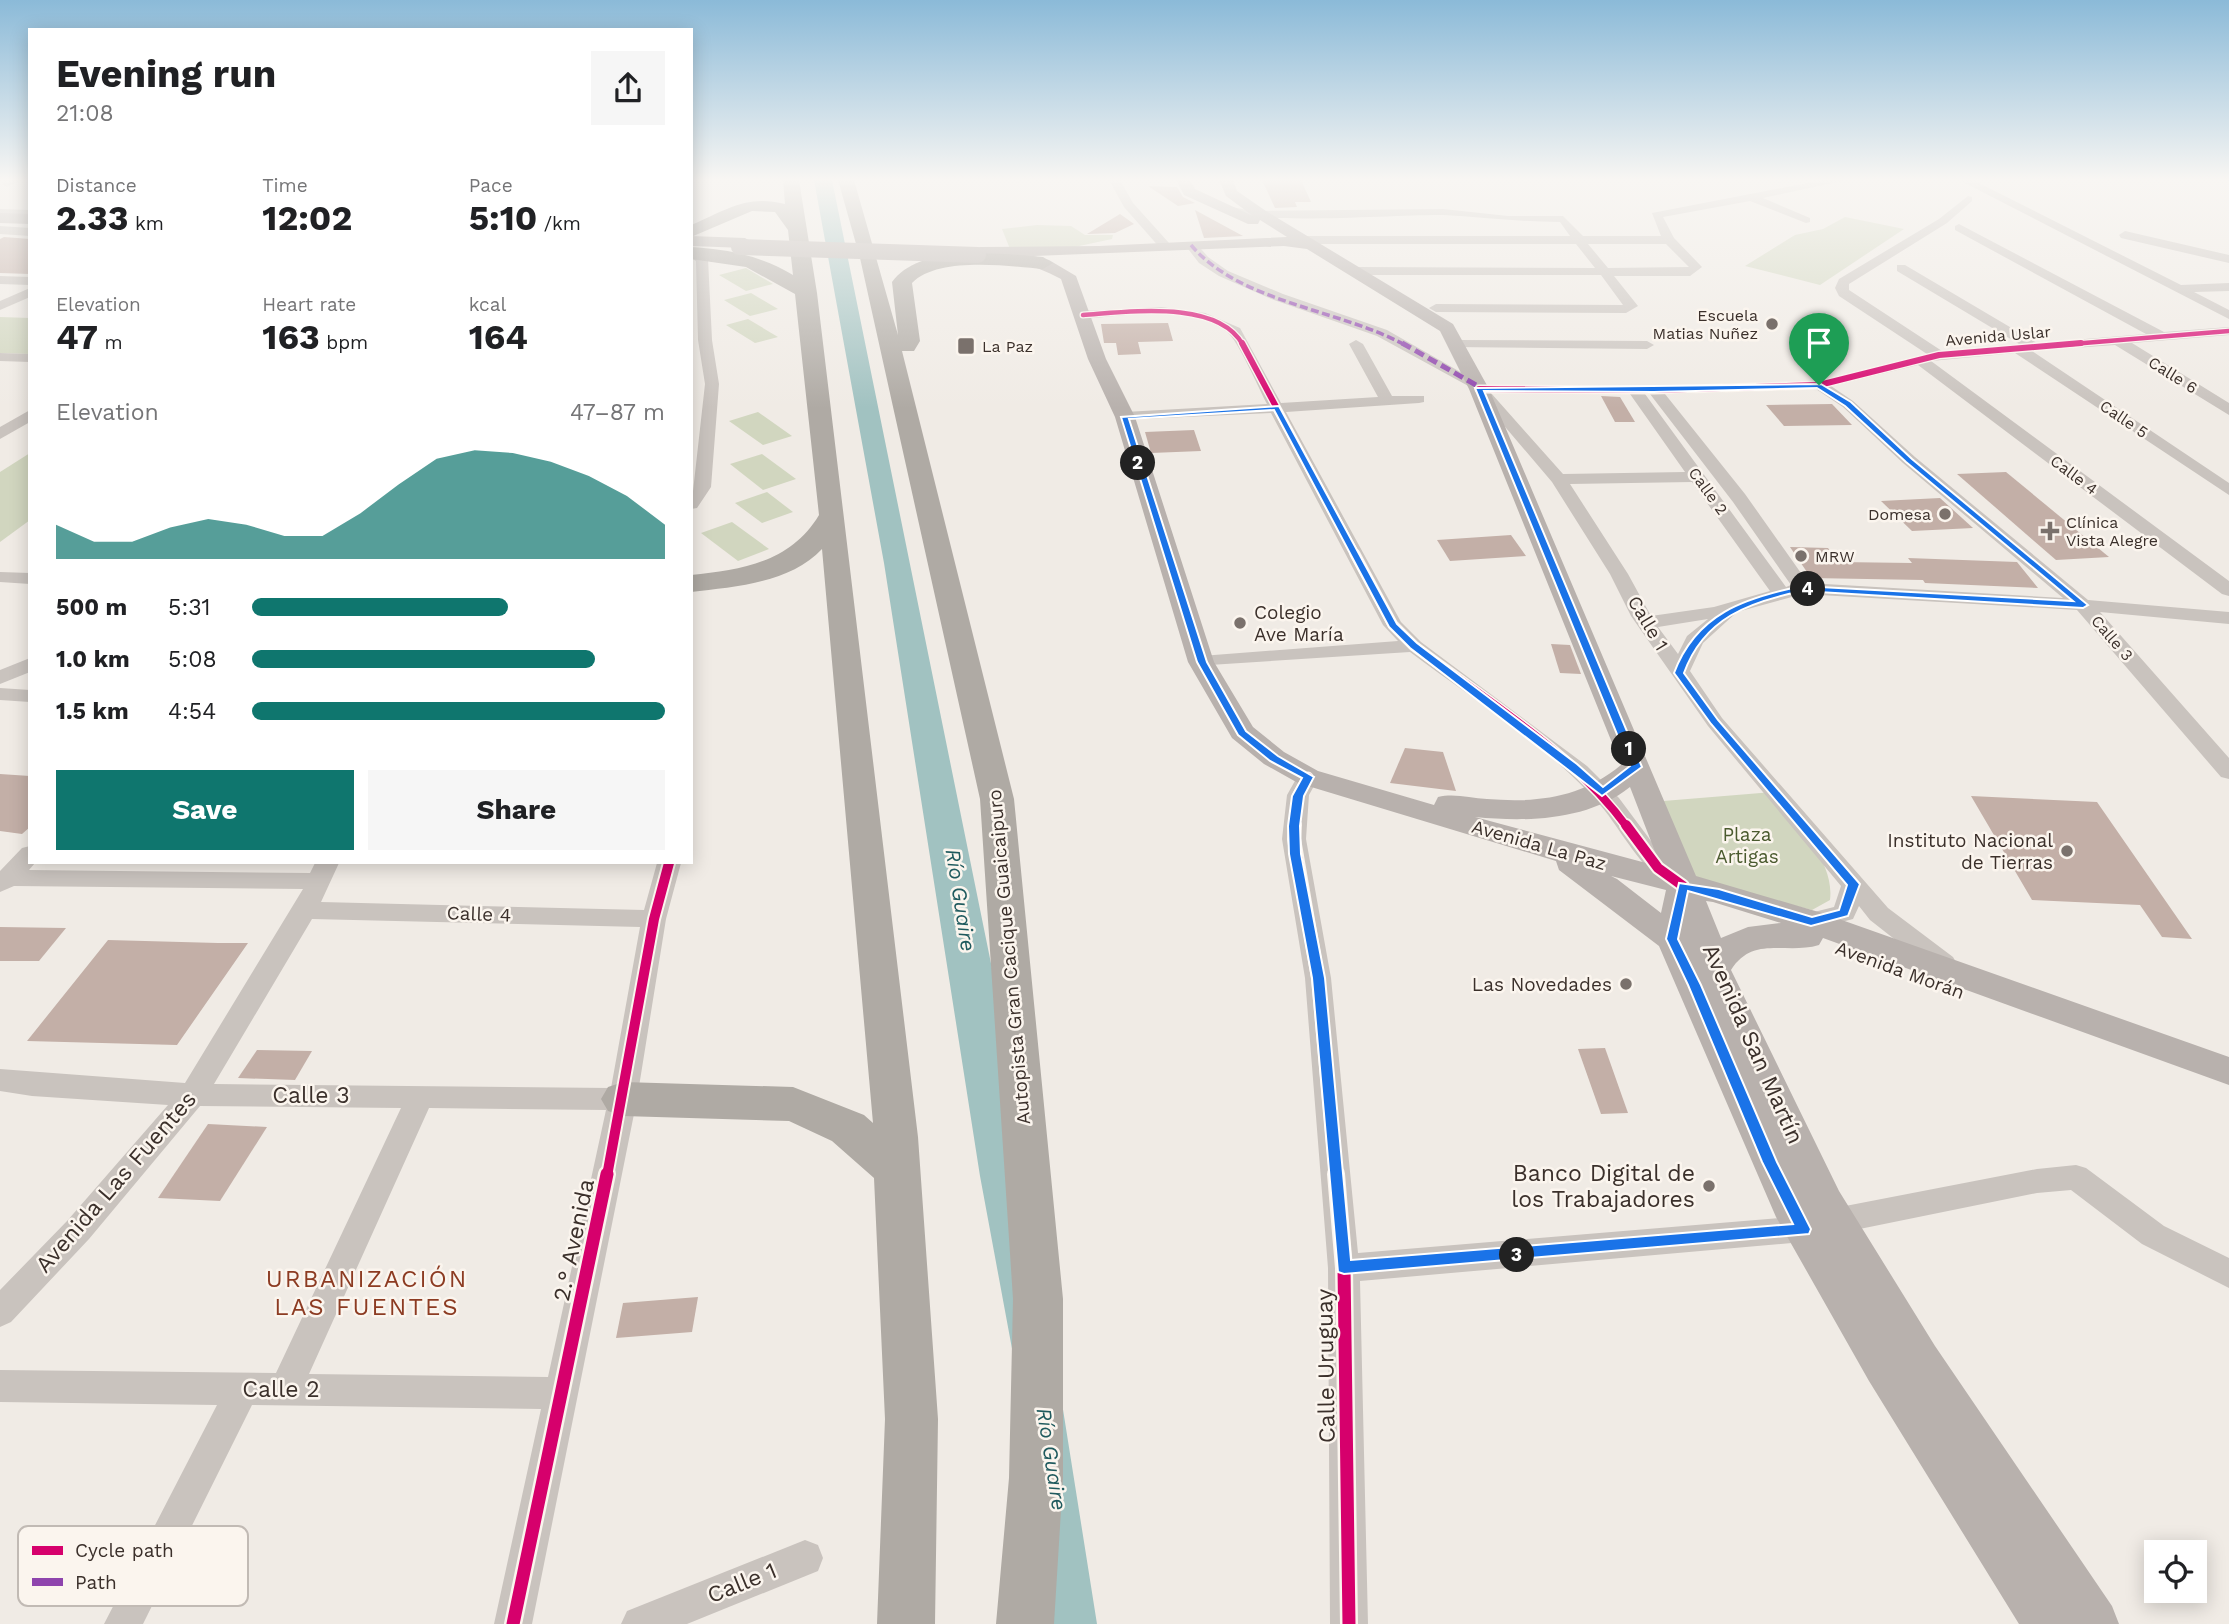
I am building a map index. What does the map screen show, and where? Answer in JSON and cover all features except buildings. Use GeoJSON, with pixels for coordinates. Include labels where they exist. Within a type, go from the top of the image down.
{"type":"FeatureCollection","features":[{"type":"Feature","properties":{"kind":"highway"},"geometry":{"type":"LineString","coordinates":[[724,256],[762,265],[782,274],[807,293]]}},
{"type":"Feature","properties":{"kind":"highway"},"geometry":{"type":"LineString","coordinates":[[801,256],[832,515],[896,1137],[909,1352],[911,1453],[906,1624]]}},
{"type":"Feature","properties":{"kind":"highway","name":"Autopista Gran Cacique Guaicaipuro"},"geometry":{"type":"LineString","coordinates":[[867,256],[895,364],[925,503],[997,799],[1038,1299],[1036,1478],[1025,1624]]}},
{"type":"Feature","properties":{"kind":"highway"},"geometry":{"type":"LineString","coordinates":[[895,364],[909,341],[902,282],[912,271],[929,265],[965,261],[1043,258]]}},
{"type":"Feature","properties":{"kind":"highway"},"geometry":{"type":"LineString","coordinates":[[693,584],[725,582],[767,572],[817,540],[824,533],[832,515]]}},
{"type":"Feature","properties":{"kind":"highway"},"geometry":{"type":"LineString","coordinates":[[623,1099],[793,1104],[848,1128],[896,1169]]}},
{"type":"Feature","properties":{"kind":"main road"},"geometry":{"type":"LineString","coordinates":[[1005,256],[1043,258],[1061,256]]}},
{"type":"Feature","properties":{"kind":"main road"},"geometry":{"type":"LineString","coordinates":[[1043,258],[1053,256]]}},
{"type":"Feature","properties":{"kind":"main road"},"geometry":{"type":"LineString","coordinates":[[1068,276],[1067,270],[1072,264],[1089,256]]}},
{"type":"Feature","properties":{"kind":"main road"},"geometry":{"type":"LineString","coordinates":[[1330,256],[1357,271],[1451,336],[1477,386],[1683,886]]}},
{"type":"Feature","properties":{"kind":"main road"},"geometry":{"type":"LineString","coordinates":[[1043,258],[1068,276]]}},
{"type":"Feature","properties":{"kind":"main road","name":"Avenida La Paz"},"geometry":{"type":"LineString","coordinates":[[1068,276],[1097,359],[1125,417],[1202,662],[1242,732],[1274,758],[1308,777],[1683,886]]}},
{"type":"Feature","properties":{"kind":"main road","name":"Avenida La Paz"},"geometry":{"type":"LineString","coordinates":[[1396,803],[1425,801],[1526,809],[1564,805],[1602,793],[1636,767]]}},
{"type":"Feature","properties":{"kind":"main road"},"geometry":{"type":"LineString","coordinates":[[1549,849],[1606,887],[1672,939]]}},
{"type":"Feature","properties":{"kind":"main road","name":"Avenida Morán"},"geometry":{"type":"LineString","coordinates":[[1683,886],[1719,893],[2229,1088]]}},
{"type":"Feature","properties":{"kind":"main road","name":"Avenida San Martín"},"geometry":{"type":"LineString","coordinates":[[1683,886],[1672,939],[1695,985],[1774,1171],[1819,1225],[1920,1360],[2094,1624]]}},
{"type":"Feature","properties":{"kind":"main road","name":"Avenida San Martín"},"geometry":{"type":"LineString","coordinates":[[1683,886],[1714,970],[1819,1225],[1884,1367],[2047,1624]]}},
{"type":"Feature","properties":{"kind":"main road"},"geometry":{"type":"LineString","coordinates":[[1714,970],[1730,948],[1746,940],[1809,929]]}},
{"type":"Feature","properties":{"kind":"main road","name":"Avenida Morán"},"geometry":{"type":"LineString","coordinates":[[1809,929],[1968,978],[2229,1071]]}},
{"type":"Feature","properties":{"kind":"street"},"geometry":{"type":"LineString","coordinates":[[693,501],[703,487],[712,384],[705,340],[700,256]]}},
{"type":"Feature","properties":{"kind":"street"},"geometry":{"type":"LineString","coordinates":[[1204,256],[1232,278],[1375,330],[1477,386]]}},
{"type":"Feature","properties":{"kind":"street"},"geometry":{"type":"LineString","coordinates":[[1357,256],[1421,273],[1626,309],[1631,306],[1593,256]]}},
{"type":"Feature","properties":{"kind":"street"},"geometry":{"type":"LineString","coordinates":[[1421,273],[1501,256]]}},
{"type":"Feature","properties":{"kind":"street"},"geometry":{"type":"LineString","coordinates":[[1357,271],[1689,272],[1696,267],[1685,256]]}},
{"type":"Feature","properties":{"kind":"street"},"geometry":{"type":"LineString","coordinates":[[1886,256],[1844,282],[1841,288],[1844,293],[1939,355]]}},
{"type":"Feature","properties":{"kind":"street"},"geometry":{"type":"LineString","coordinates":[[2011,256],[2161,336]]}},
{"type":"Feature","properties":{"kind":"street"},"geometry":{"type":"LineString","coordinates":[[2112,256],[2229,315]]}},
{"type":"Feature","properties":{"kind":"street","name":"Calle 5"},"geometry":{"type":"LineString","coordinates":[[1901,268],[2026,348],[2229,490]]}},
{"type":"Feature","properties":{"kind":"street"},"geometry":{"type":"LineString","coordinates":[[1421,273],[1451,336],[1647,345]]}},
{"type":"Feature","properties":{"kind":"street"},"geometry":{"type":"LineString","coordinates":[[0,280],[28,281]]}},
{"type":"Feature","properties":{"kind":"street"},"geometry":{"type":"LineString","coordinates":[[2179,289],[2229,287]]}},
{"type":"Feature","properties":{"kind":"street"},"geometry":{"type":"LineString","coordinates":[[0,306],[28,293]]}},
{"type":"Feature","properties":{"kind":"street"},"geometry":{"type":"LineString","coordinates":[[1083,315],[1164,313],[1202,318],[1228,326],[1239,335],[1393,625],[1414,646],[1573,766],[1602,793],[1658,868],[1683,886]]}},
{"type":"Feature","properties":{"kind":"street","name":"Avenida Uslar"},"geometry":{"type":"LineString","coordinates":[[1477,386],[1654,390],[1826,384],[1939,355],[2161,336],[2225,334]]}},
{"type":"Feature","properties":{"kind":"street","name":"Calle 6"},"geometry":{"type":"LineString","coordinates":[[2116,340],[2229,410]]}},
{"type":"Feature","properties":{"kind":"street"},"geometry":{"type":"LineString","coordinates":[[1356,344],[1387,400]]}},
{"type":"Feature","properties":{"kind":"street"},"geometry":{"type":"LineString","coordinates":[[2,358],[28,358]]}},
{"type":"Feature","properties":{"kind":"street","name":"Calle 4"},"geometry":{"type":"LineString","coordinates":[[1919,359],[2229,590]]}},
{"type":"Feature","properties":{"kind":"street"},"geometry":{"type":"LineString","coordinates":[[693,383],[712,384]]}},
{"type":"Feature","properties":{"kind":"street","name":"Calle 3"},"geometry":{"type":"LineString","coordinates":[[1826,384],[2093,606],[2229,772]]}},
{"type":"Feature","properties":{"kind":"street","name":"Calle 1"},"geometry":{"type":"LineString","coordinates":[[1477,386],[1559,478],[1646,623],[1715,722],[1854,884],[1901,934],[1968,978]]}},
{"type":"Feature","properties":{"kind":"street","name":"Calle 2"},"geometry":{"type":"LineString","coordinates":[[1634,390],[1699,477],[1779,593]]}},
{"type":"Feature","properties":{"kind":"street","name":"Calle 2"},"geometry":{"type":"LineString","coordinates":[[1654,390],[1739,498],[1802,588]]}},
{"type":"Feature","properties":{"kind":"street"},"geometry":{"type":"LineString","coordinates":[[1125,417],[1419,399]]}},
{"type":"Feature","properties":{"kind":"street"},"geometry":{"type":"LineString","coordinates":[[0,434],[28,416]]}},
{"type":"Feature","properties":{"kind":"street"},"geometry":{"type":"LineString","coordinates":[[1559,478],[1699,477]]}},
{"type":"Feature","properties":{"kind":"street"},"geometry":{"type":"LineString","coordinates":[[0,577],[28,579]]}},
{"type":"Feature","properties":{"kind":"street"},"geometry":{"type":"LineString","coordinates":[[1646,623],[1715,612],[1802,588],[2093,606],[2229,618]]}},
{"type":"Feature","properties":{"kind":"street"},"geometry":{"type":"LineString","coordinates":[[1679,673],[1694,640],[1725,613],[1779,593]]}},
{"type":"Feature","properties":{"kind":"street"},"geometry":{"type":"LineString","coordinates":[[1202,662],[1414,646]]}},
{"type":"Feature","properties":{"kind":"street"},"geometry":{"type":"LineString","coordinates":[[0,678],[28,665]]}},
{"type":"Feature","properties":{"kind":"street"},"geometry":{"type":"LineString","coordinates":[[0,694],[28,696]]}},
{"type":"Feature","properties":{"kind":"street","name":"Calle Uruguay"},"geometry":{"type":"LineString","coordinates":[[1308,777],[1298,796],[1294,826],[1295,854],[1318,978],[1344,1268],[1349,1624]]}},
{"type":"Feature","properties":{"kind":"street"},"geometry":{"type":"LineString","coordinates":[[4,882],[28,856]]}},
{"type":"Feature","properties":{"kind":"street","name":"2.° Avenida"},"geometry":{"type":"LineString","coordinates":[[513,1624],[623,1099],[654,919],[670,864]]}},
{"type":"Feature","properties":{"kind":"street"},"geometry":{"type":"LineString","coordinates":[[4,882],[322,872]]}},
{"type":"Feature","properties":{"kind":"street","name":"Avenida Las Fuentes"},"geometry":{"type":"LineString","coordinates":[[0,1312],[87,1220],[193,1095],[305,910],[322,872]]}},
{"type":"Feature","properties":{"kind":"street"},"geometry":{"type":"LineString","coordinates":[[1809,929],[1844,913],[1854,884]]}},
{"type":"Feature","properties":{"kind":"street","name":"Calle 4"},"geometry":{"type":"LineString","coordinates":[[305,910],[654,919]]}},
{"type":"Feature","properties":{"kind":"street","name":"Calle 3"},"geometry":{"type":"LineString","coordinates":[[0,1080],[32,1085],[193,1095],[421,1095],[623,1099]]}},
{"type":"Feature","properties":{"kind":"street"},"geometry":{"type":"LineString","coordinates":[[286,1388],[421,1095]]}},
{"type":"Feature","properties":{"kind":"street"},"geometry":{"type":"LineString","coordinates":[[1344,1268],[1819,1225],[2037,1181],[2076,1177],[2153,1235],[2229,1275]]}},
{"type":"Feature","properties":{"kind":"street","name":"Calle 2"},"geometry":{"type":"LineString","coordinates":[[0,1387],[562,1393]]}},
{"type":"Feature","properties":{"kind":"street"},"geometry":{"type":"LineString","coordinates":[[173,1526],[243,1389]]}},
{"type":"Feature","properties":{"kind":"street","name":"Calle 1"},"geometry":{"type":"LineString","coordinates":[[640,1624],[805,1558]]}},
{"type":"Feature","properties":{"kind":"street"},"geometry":{"type":"LineString","coordinates":[[123,1624],[132,1606]]}},
{"type":"Feature","properties":{"kind":"green space"},"geometry":{"type":"Polygon","coordinates":[[[1761,256],[1864,256],[1820,285],[1745,266],[1761,256]]]}},
{"type":"Feature","properties":{"kind":"green space"},"geometry":{"type":"Polygon","coordinates":[[[746,268],[773,284],[746,291],[719,275],[746,268]]]}},
{"type":"Feature","properties":{"kind":"green space"},"geometry":{"type":"Polygon","coordinates":[[[751,293],[778,309],[750,316],[724,300],[751,293]]]}},
{"type":"Feature","properties":{"kind":"green space"},"geometry":{"type":"Polygon","coordinates":[[[0,317],[28,318],[28,354],[0,353],[0,317]]]}},
{"type":"Feature","properties":{"kind":"green space"},"geometry":{"type":"Polygon","coordinates":[[[748,319],[778,337],[755,343],[726,325],[748,319]]]}},
{"type":"Feature","properties":{"kind":"green space"},"geometry":{"type":"Polygon","coordinates":[[[758,412],[792,436],[763,445],[729,421],[758,412]]]}},
{"type":"Feature","properties":{"kind":"green space"},"geometry":{"type":"Polygon","coordinates":[[[28,454],[28,521],[0,542],[0,472],[28,454]]]}},
{"type":"Feature","properties":{"kind":"green space"},"geometry":{"type":"Polygon","coordinates":[[[762,454],[796,479],[763,490],[730,464],[762,454]]]}},
{"type":"Feature","properties":{"kind":"green space"},"geometry":{"type":"Polygon","coordinates":[[[767,492],[793,512],[762,523],[735,503],[767,492]]]}},
{"type":"Feature","properties":{"kind":"green space"},"geometry":{"type":"Polygon","coordinates":[[[732,522],[769,549],[738,561],[701,533],[732,522]]]}},
{"type":"Feature","properties":{"kind":"green space","name":"Plaza Artigas"},"geometry":{"type":"Polygon","coordinates":[[[1773,792],[1812,843],[1826,871],[1830,900],[1812,910],[1671,875],[1639,803],[1773,792]]]}},
{"type":"Feature","properties":{"kind":"water","name":"Río Guaire"},"geometry":{"type":"Polygon","coordinates":[[[828,256],[847,256],[997,993],[1097,1624],[1044,1624],[1036,1478],[980,1176],[884,563],[828,256]]]}},
{"type":"Feature","properties":{"kind":"marked path"},"geometry":{"type":"LineString","coordinates":[[1200,256],[1224,274],[1250,286],[1382,333],[1476,385]]}},
{"type":"Feature","properties":{"kind":"cycle path"},"geometry":{"type":"LineString","coordinates":[[1083,315],[1141,311],[1181,313],[1201,316],[1235,331],[1393,625],[1414,646],[1573,766],[1602,793],[1658,868],[1683,886]]}},
{"type":"Feature","properties":{"kind":"cycle path"},"geometry":{"type":"LineString","coordinates":[[1479,389],[1654,390],[1819,385],[1939,355],[2229,331]]}},
{"type":"Feature","properties":{"kind":"cycle path"},"geometry":{"type":"LineString","coordinates":[[1308,777],[1298,795],[1294,839],[1318,978],[1344,1268],[1349,1624]]}},
{"type":"Feature","properties":{"kind":"cycle path"},"geometry":{"type":"LineString","coordinates":[[513,1624],[623,1099],[654,919],[669,864]]}},
{"type":"Feature","properties":{"kind":"place","name":"Escuela Matias Nuñez"},"geometry":{"type":"Point","coordinates":[1772,324]}},
{"type":"Feature","properties":{"kind":"place","name":"La Paz"},"geometry":{"type":"Point","coordinates":[966,346]}},
{"type":"Feature","properties":{"kind":"place","name":"Domesa"},"geometry":{"type":"Point","coordinates":[1945,514]}},
{"type":"Feature","properties":{"kind":"place","name":"Clínica Vista Alegre"},"geometry":{"type":"Point","coordinates":[2050,531]}},
{"type":"Feature","properties":{"kind":"place","name":"MRW"},"geometry":{"type":"Point","coordinates":[1801,556]}},
{"type":"Feature","properties":{"kind":"place","name":"Colegio Ave María"},"geometry":{"type":"Point","coordinates":[1240,623]}},
{"type":"Feature","properties":{"kind":"place","name":"Instituto Nacional de Tierras"},"geometry":{"type":"Point","coordinates":[2067,851]}},
{"type":"Feature","properties":{"kind":"place","name":"Las Novedades"},"geometry":{"type":"Point","coordinates":[1626,984]}},
{"type":"Feature","properties":{"kind":"place","name":"Banco Digital de los Trabajadores"},"geometry":{"type":"Point","coordinates":[1709,1186]}},
{"type":"Feature","properties":{"kind":"district","name":"URBANIZACIÓN LAS FUENTES"},"geometry":{"type":"Point","coordinates":[367,1293]}},
{"type":"Feature","properties":{"kind":"route"},"geometry":{"type":"LineString","coordinates":[[1819,385],[1848,404],[1909,460],[2083,605],[1802,588],[1745,604],[1725,613],[1694,640],[1685,658],[1679,673],[1715,722],[1804,829],[1854,884],[1844,913],[1811,921],[1719,893],[1683,886],[1672,939],[1695,985],[1770,1162],[1803,1229],[1634,1246],[1344,1268],[1318,978],[1295,854],[1294,826],[1298,796],[1308,777],[1274,758],[1242,732],[1231,718],[1202,662],[1125,417],[1276,407],[1393,625],[1414,646],[1573,766],[1602,793],[1636,767],[1479,388],[1654,390],[1819,385]]}}]}
